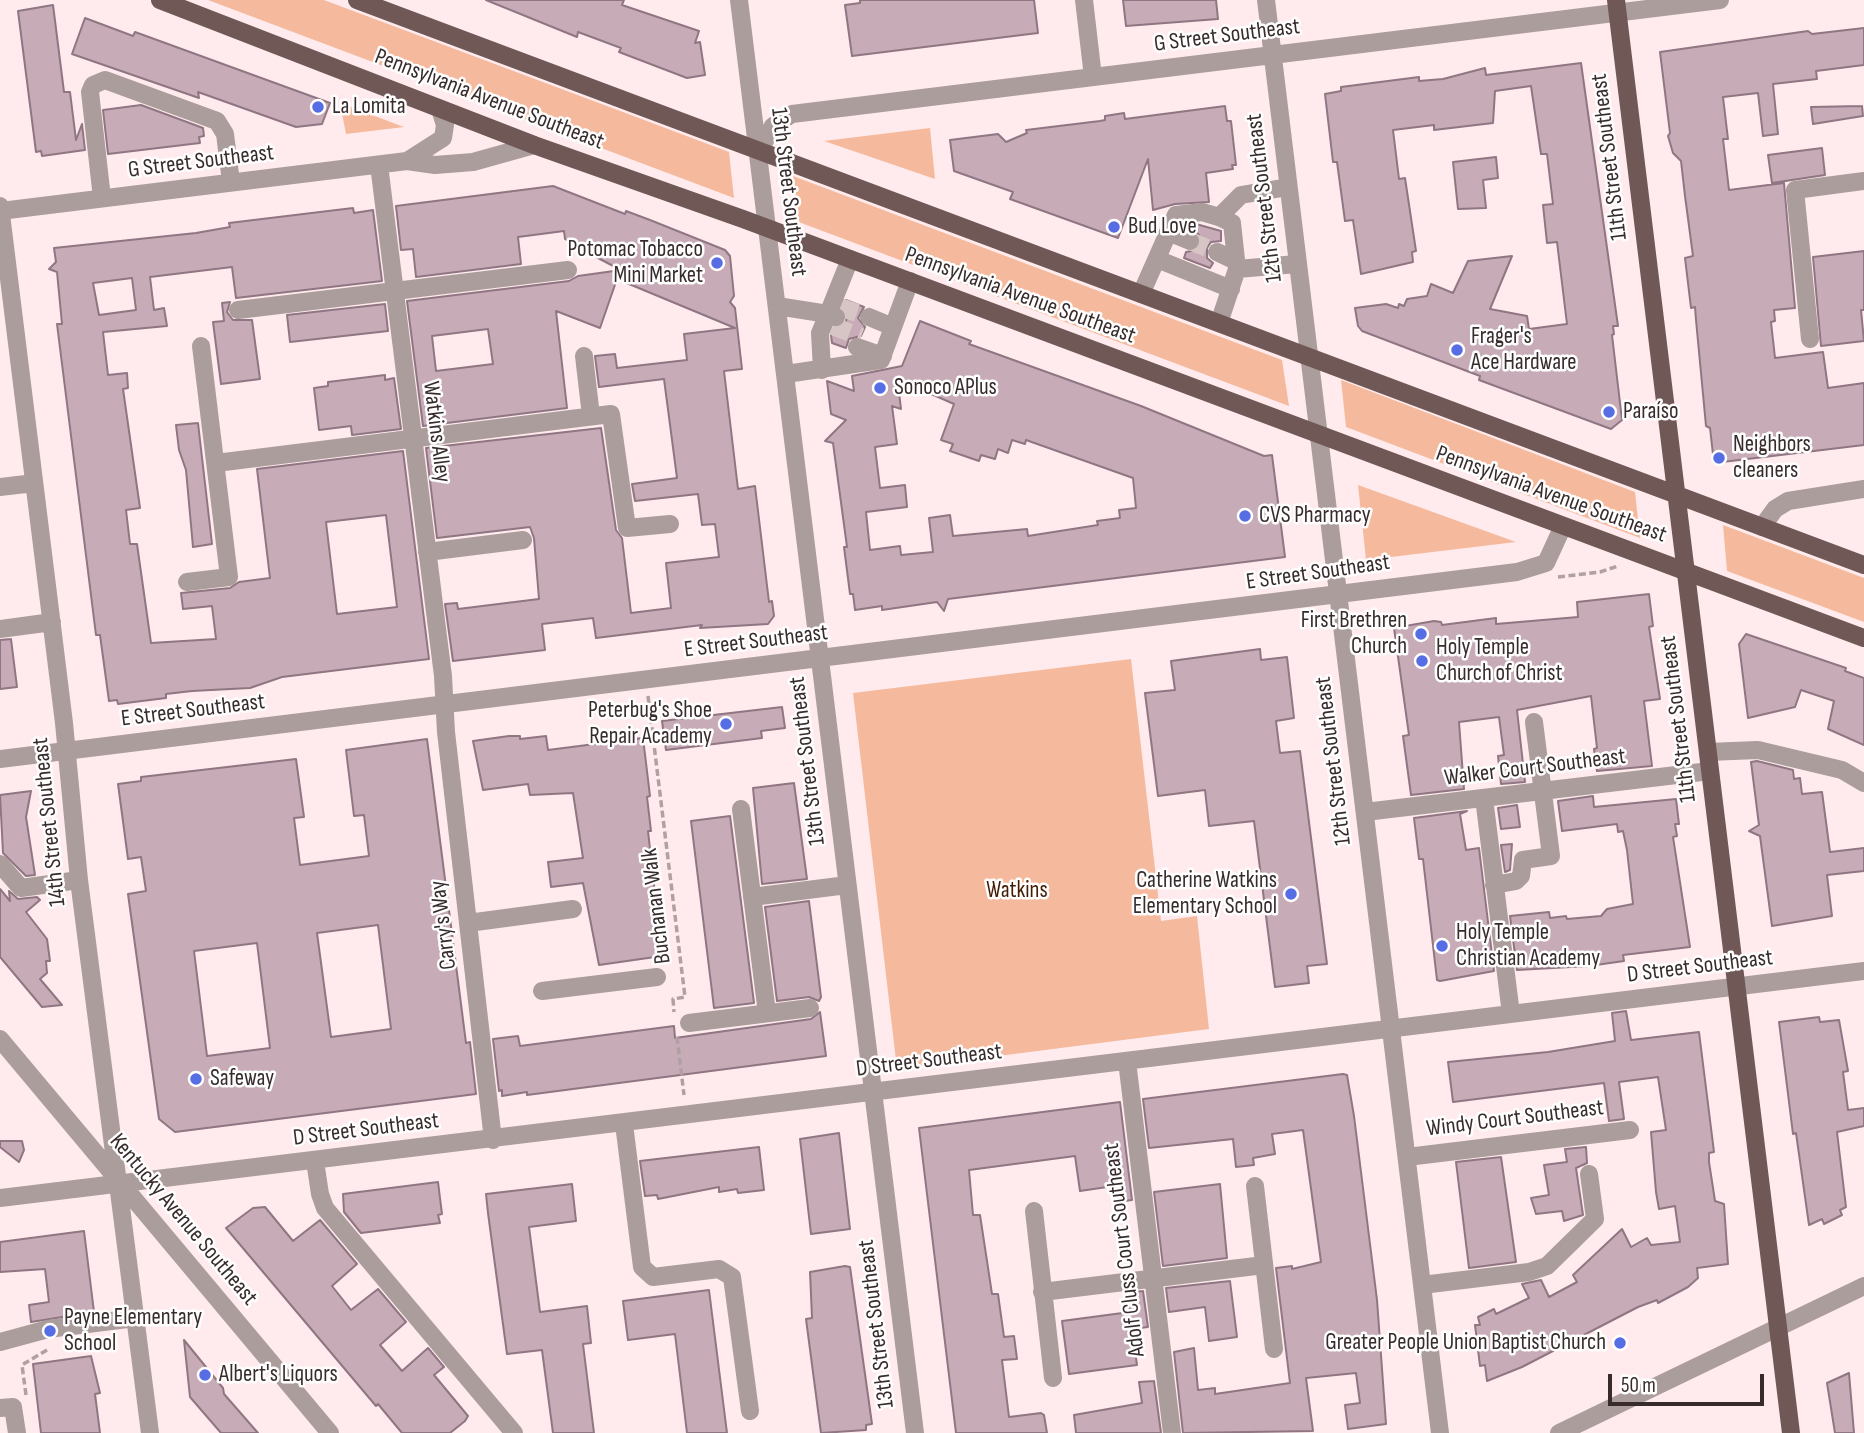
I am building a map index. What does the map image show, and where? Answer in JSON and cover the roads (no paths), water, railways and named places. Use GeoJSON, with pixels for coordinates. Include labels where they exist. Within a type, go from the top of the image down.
{"type":"FeatureCollection","features":[{"type":"Feature","properties":{"kind":"main road","name":"Pennsylvania Avenue Southeast"},"geometry":{"type":"LineString","coordinates":[[160,0],[534,145],[768,228],[1864,638]]}},
{"type":"Feature","properties":{"kind":"main road","name":"Pennsylvania Avenue Southeast"},"geometry":{"type":"LineString","coordinates":[[357,0],[1864,565]]}},
{"type":"Feature","properties":{"kind":"main road","name":"11th Street Southeast"},"geometry":{"type":"LineString","coordinates":[[1617,7],[1791,1433]]}},
{"type":"Feature","properties":{"kind":"street","name":"13th Street Southeast"},"geometry":{"type":"LineString","coordinates":[[740,0],[915,1433]]}},
{"type":"Feature","properties":{"kind":"street"},"geometry":{"type":"LineString","coordinates":[[1084,0],[1093,77]]}},
{"type":"Feature","properties":{"kind":"street","name":"12th Street Southeast"},"geometry":{"type":"LineString","coordinates":[[1265,0],[1440,1433]]}},
{"type":"Feature","properties":{"kind":"street","name":"G Street Southeast"},"geometry":{"type":"LineString","coordinates":[[759,151],[773,126],[792,114],[1273,55],[1617,7],[1720,0]]}},
{"type":"Feature","properties":{"kind":"street"},"geometry":{"type":"LineString","coordinates":[[102,198],[90,92],[93,85],[105,80],[217,121],[225,134],[231,182]]}},
{"type":"Feature","properties":{"kind":"street","name":"G Street Southeast"},"geometry":{"type":"LineString","coordinates":[[408,161],[443,138],[445,125],[440,109]]}},
{"type":"Feature","properties":{"kind":"street","name":"G Street Southeast"},"geometry":{"type":"LineString","coordinates":[[0,209],[408,161],[435,165],[473,162],[534,145]]}},
{"type":"Feature","properties":{"kind":"street","name":"Watkins Alley"},"geometry":{"type":"LineString","coordinates":[[379,165],[445,705]]}},
{"type":"Feature","properties":{"kind":"street"},"geometry":{"type":"LineString","coordinates":[[1810,339],[1795,190],[1864,181]]}},
{"type":"Feature","properties":{"kind":"street"},"geometry":{"type":"LineString","coordinates":[[1219,217],[1241,195],[1288,187]]}},
{"type":"Feature","properties":{"kind":"street","name":"14th Street Southeast"},"geometry":{"type":"LineString","coordinates":[[0,209],[52,622],[79,880],[150,1433]]}},
{"type":"Feature","properties":{"kind":"street"},"geometry":{"type":"LineString","coordinates":[[1141,294],[1176,215],[1202,212],[1219,217],[1232,223],[1237,265],[1219,323]]}},
{"type":"Feature","properties":{"kind":"street"},"geometry":{"type":"LineString","coordinates":[[1168,233],[1190,241]]}},
{"type":"Feature","properties":{"kind":"street"},"geometry":{"type":"LineString","coordinates":[[1217,252],[1237,265],[1297,264]]}},
{"type":"Feature","properties":{"kind":"street"},"geometry":{"type":"LineString","coordinates":[[822,370],[830,320],[850,259]]}},
{"type":"Feature","properties":{"kind":"street"},"geometry":{"type":"LineString","coordinates":[[1157,259],[1231,289]]}},
{"type":"Feature","properties":{"kind":"street"},"geometry":{"type":"LineString","coordinates":[[238,310],[568,270]]}},
{"type":"Feature","properties":{"kind":"street"},"geometry":{"type":"LineString","coordinates":[[786,373],[881,360],[910,281]]}},
{"type":"Feature","properties":{"kind":"street"},"geometry":{"type":"LineString","coordinates":[[777,306],[830,320]]}},
{"type":"Feature","properties":{"kind":"street"},"geometry":{"type":"LineString","coordinates":[[888,342],[863,332],[888,342]]}},
{"type":"Feature","properties":{"kind":"street"},"geometry":{"type":"LineString","coordinates":[[187,583],[229,577],[201,346]]}},
{"type":"Feature","properties":{"kind":"street"},"geometry":{"type":"LineString","coordinates":[[584,356],[591,416]]}},
{"type":"Feature","properties":{"kind":"street"},"geometry":{"type":"LineString","coordinates":[[216,463],[611,414],[627,528],[670,524]]}},
{"type":"Feature","properties":{"kind":"street"},"geometry":{"type":"LineString","coordinates":[[0,487],[34,483]]}},
{"type":"Feature","properties":{"kind":"street"},"geometry":{"type":"LineString","coordinates":[[1762,527],[1772,512],[1788,500],[1864,489]]}},
{"type":"Feature","properties":{"kind":"street","name":"E Street Southeast"},"geometry":{"type":"LineString","coordinates":[[0,760],[1529,570],[1550,557],[1563,526]]}},
{"type":"Feature","properties":{"kind":"street"},"geometry":{"type":"LineString","coordinates":[[427,552],[523,540]]}},
{"type":"Feature","properties":{"kind":"street"},"geometry":{"type":"LineString","coordinates":[[0,629],[52,622]]}},
{"type":"Feature","properties":{"kind":"street","name":"Carry's Way"},"geometry":{"type":"LineString","coordinates":[[445,705],[493,1140]]}},
{"type":"Feature","properties":{"kind":"street"},"geometry":{"type":"LineString","coordinates":[[1494,885],[1516,881],[1521,876],[1523,860],[1551,856],[1534,722]]}},
{"type":"Feature","properties":{"kind":"street"},"geometry":{"type":"LineString","coordinates":[[1707,752],[1758,750],[1842,770],[1864,783]]}},
{"type":"Feature","properties":{"kind":"street","name":"Walker Court Southeast"},"geometry":{"type":"LineString","coordinates":[[1365,812],[1710,771]]}},
{"type":"Feature","properties":{"kind":"street"},"geometry":{"type":"LineString","coordinates":[[1484,798],[1511,1014]]}},
{"type":"Feature","properties":{"kind":"street"},"geometry":{"type":"LineString","coordinates":[[741,809],[767,1013]]}},
{"type":"Feature","properties":{"kind":"street"},"geometry":{"type":"LineString","coordinates":[[0,864],[21,888],[79,880]]}},
{"type":"Feature","properties":{"kind":"street"},"geometry":{"type":"LineString","coordinates":[[752,897],[847,885]]}},
{"type":"Feature","properties":{"kind":"street"},"geometry":{"type":"LineString","coordinates":[[468,923],[573,909]]}},
{"type":"Feature","properties":{"kind":"street","name":"D Street Southeast"},"geometry":{"type":"LineString","coordinates":[[0,1198],[1864,971]]}},
{"type":"Feature","properties":{"kind":"street"},"geometry":{"type":"LineString","coordinates":[[542,991],[657,977]]}},
{"type":"Feature","properties":{"kind":"street"},"geometry":{"type":"LineString","coordinates":[[689,1023],[810,1008]]}},
{"type":"Feature","properties":{"kind":"street","name":"Kentucky Avenue Southeast"},"geometry":{"type":"LineString","coordinates":[[0,1039],[330,1433]]}},
{"type":"Feature","properties":{"kind":"street","name":"Adolf Cluss Court Southeast"},"geometry":{"type":"LineString","coordinates":[[1126,1061],[1172,1433]]}},
{"type":"Feature","properties":{"kind":"street"},"geometry":{"type":"LineString","coordinates":[[624,1124],[642,1267],[653,1277],[719,1269],[732,1277],[750,1411]]}},
{"type":"Feature","properties":{"kind":"street","name":"Windy Court Southeast"},"geometry":{"type":"LineString","coordinates":[[1406,1157],[1630,1130]]}},
{"type":"Feature","properties":{"kind":"street"},"geometry":{"type":"LineString","coordinates":[[315,1161],[325,1208],[514,1433]]}},
{"type":"Feature","properties":{"kind":"street"},"geometry":{"type":"LineString","coordinates":[[1422,1285],[1529,1272],[1546,1266],[1595,1219],[1589,1174]]}},
{"type":"Feature","properties":{"kind":"street"},"geometry":{"type":"LineString","coordinates":[[1255,1186],[1274,1349]]}},
{"type":"Feature","properties":{"kind":"street"},"geometry":{"type":"LineString","coordinates":[[1034,1211],[1053,1378]]}},
{"type":"Feature","properties":{"kind":"street"},"geometry":{"type":"LineString","coordinates":[[1042,1292],[1264,1265]]}},
{"type":"Feature","properties":{"kind":"street"},"geometry":{"type":"LineString","coordinates":[[1559,1433],[1864,1286]]}},
{"type":"Feature","properties":{"kind":"street"},"geometry":{"type":"LineString","coordinates":[[0,1342],[48,1329],[135,1318]]}},
{"type":"Feature","properties":{"kind":"street"},"geometry":{"type":"LineString","coordinates":[[0,1408],[13,1407],[17,1433]]}},
{"type":"Feature","properties":{"kind":"tunnel"},"geometry":{"type":"LineString","coordinates":[[1190,241],[1217,252]]}},
{"type":"Feature","properties":{"kind":"tunnel"},"geometry":{"type":"LineString","coordinates":[[840,307],[869,317]]}},
{"type":"Feature","properties":{"kind":"tunnel"},"geometry":{"type":"LineString","coordinates":[[833,326],[861,337]]}},
{"type":"Feature","properties":{"kind":"place","name":"La Lomita"},"geometry":{"type":"Point","coordinates":[318,107]}},
{"type":"Feature","properties":{"kind":"place","name":"Bud Love"},"geometry":{"type":"Point","coordinates":[1114,227]}},
{"type":"Feature","properties":{"kind":"place","name":"Potomac Tobacco Mini Market"},"geometry":{"type":"Point","coordinates":[717,263]}},
{"type":"Feature","properties":{"kind":"place","name":"Frager's Ace Hardware"},"geometry":{"type":"Point","coordinates":[1457,350]}},
{"type":"Feature","properties":{"kind":"place","name":"Sonoco APlus"},"geometry":{"type":"Point","coordinates":[880,388]}},
{"type":"Feature","properties":{"kind":"place","name":"Paraíso"},"geometry":{"type":"Point","coordinates":[1609,412]}},
{"type":"Feature","properties":{"kind":"place","name":"Neighbors cleaners"},"geometry":{"type":"Point","coordinates":[1719,458]}},
{"type":"Feature","properties":{"kind":"place","name":"CVS Pharmacy"},"geometry":{"type":"Point","coordinates":[1245,516]}},
{"type":"Feature","properties":{"kind":"place","name":"First Brethren Church"},"geometry":{"type":"Point","coordinates":[1421,634]}},
{"type":"Feature","properties":{"kind":"place","name":"Holy Temple Church of Christ"},"geometry":{"type":"Point","coordinates":[1422,661]}},
{"type":"Feature","properties":{"kind":"place","name":"Peterbug's Shoe Repair Academy"},"geometry":{"type":"Point","coordinates":[726,724]}},
{"type":"Feature","properties":{"kind":"place","name":"Catherine Watkins Elementary School"},"geometry":{"type":"Point","coordinates":[1291,894]}},
{"type":"Feature","properties":{"kind":"place","name":"Holy Temple Christian Academy"},"geometry":{"type":"Point","coordinates":[1442,946]}},
{"type":"Feature","properties":{"kind":"place","name":"Safeway"},"geometry":{"type":"Point","coordinates":[196,1079]}},
{"type":"Feature","properties":{"kind":"place","name":"Payne Elementary School"},"geometry":{"type":"Point","coordinates":[50,1331]}},
{"type":"Feature","properties":{"kind":"place","name":"Greater People Union Baptist Church"},"geometry":{"type":"Point","coordinates":[1620,1343]}},
{"type":"Feature","properties":{"kind":"place","name":"Albert's Liquors"},"geometry":{"type":"Point","coordinates":[205,1375]}},
{"type":"Feature","properties":{"kind":"park label","name":"Watkins"},"geometry":{"type":"Point","coordinates":[1017,891]}}]}
